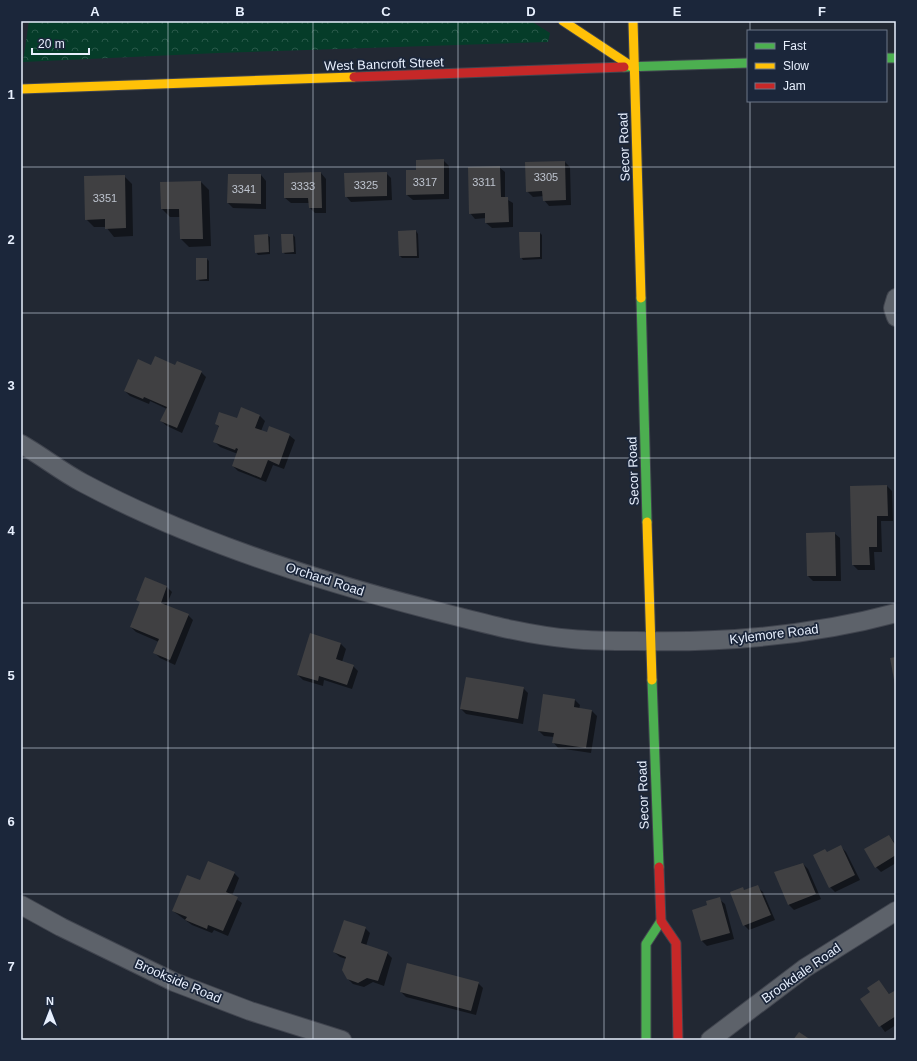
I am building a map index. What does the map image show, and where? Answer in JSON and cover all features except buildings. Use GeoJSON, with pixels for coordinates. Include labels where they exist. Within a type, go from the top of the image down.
{"type":"FeatureCollection","features":[{"type":"Feature","properties":{"kind":"main road"},"geometry":{"type":"LineString","coordinates":[[563,21],[634,68]]}},
{"type":"Feature","properties":{"kind":"main road","name":"Secor Road"},"geometry":{"type":"LineString","coordinates":[[633,21],[650,641],[661,921]]}},
{"type":"Feature","properties":{"kind":"main road","name":"West Bancroft Street"},"geometry":{"type":"LineString","coordinates":[[21,89],[747,63]]}},
{"type":"Feature","properties":{"kind":"main road"},"geometry":{"type":"LineString","coordinates":[[646,1040],[646,944],[661,921],[676,943],[678,1040]]}},
{"type":"Feature","properties":{"kind":"street"},"geometry":{"type":"LineString","coordinates":[[896,298],[893,308],[896,317]]}},
{"type":"Feature","properties":{"kind":"street","name":"Orchard Road"},"geometry":{"type":"LineString","coordinates":[[21,444],[82,482],[154,518],[223,546],[325,580],[400,602],[512,631],[572,639],[650,641]]}},
{"type":"Feature","properties":{"kind":"street","name":"Kylemore Road"},"geometry":{"type":"LineString","coordinates":[[650,641],[716,641],[766,637],[864,621],[896,613]]}},
{"type":"Feature","properties":{"kind":"street","name":"Brookside Road"},"geometry":{"type":"LineString","coordinates":[[21,904],[61,927],[174,982],[250,1011],[342,1040]]}},
{"type":"Feature","properties":{"kind":"street","name":"Brookdale Road"},"geometry":{"type":"LineString","coordinates":[[710,1040],[805,968],[896,911]]}},
{"type":"Feature","properties":{"kind":"green space"},"geometry":{"type":"Polygon","coordinates":[[[29,21],[531,21],[550,33],[548,42],[218,53],[23,62],[29,21]]]}},
{"type":"Feature","properties":{"kind":"traffic: fast"},"geometry":{"type":"LineString","coordinates":[[887,58],[896,58]]}},
{"type":"Feature","properties":{"kind":"traffic: fast"},"geometry":{"type":"LineString","coordinates":[[624,67],[747,63]]}},
{"type":"Feature","properties":{"kind":"traffic: fast"},"geometry":{"type":"LineString","coordinates":[[641,298],[647,522]]}},
{"type":"Feature","properties":{"kind":"traffic: fast"},"geometry":{"type":"LineString","coordinates":[[652,680],[659,867]]}},
{"type":"Feature","properties":{"kind":"traffic: fast"},"geometry":{"type":"LineString","coordinates":[[646,1040],[646,944],[661,921]]}},
{"type":"Feature","properties":{"kind":"traffic: slow"},"geometry":{"type":"LineString","coordinates":[[563,21],[634,68]]}},
{"type":"Feature","properties":{"kind":"traffic: slow"},"geometry":{"type":"LineString","coordinates":[[633,21],[641,298]]}},
{"type":"Feature","properties":{"kind":"traffic: slow"},"geometry":{"type":"LineString","coordinates":[[21,89],[354,77]]}},
{"type":"Feature","properties":{"kind":"traffic: slow"},"geometry":{"type":"LineString","coordinates":[[647,522],[652,680]]}},
{"type":"Feature","properties":{"kind":"traffic: jam"},"geometry":{"type":"LineString","coordinates":[[354,77],[624,67]]}},
{"type":"Feature","properties":{"kind":"traffic: jam"},"geometry":{"type":"LineString","coordinates":[[659,867],[661,921],[676,943],[678,1040]]}}]}
